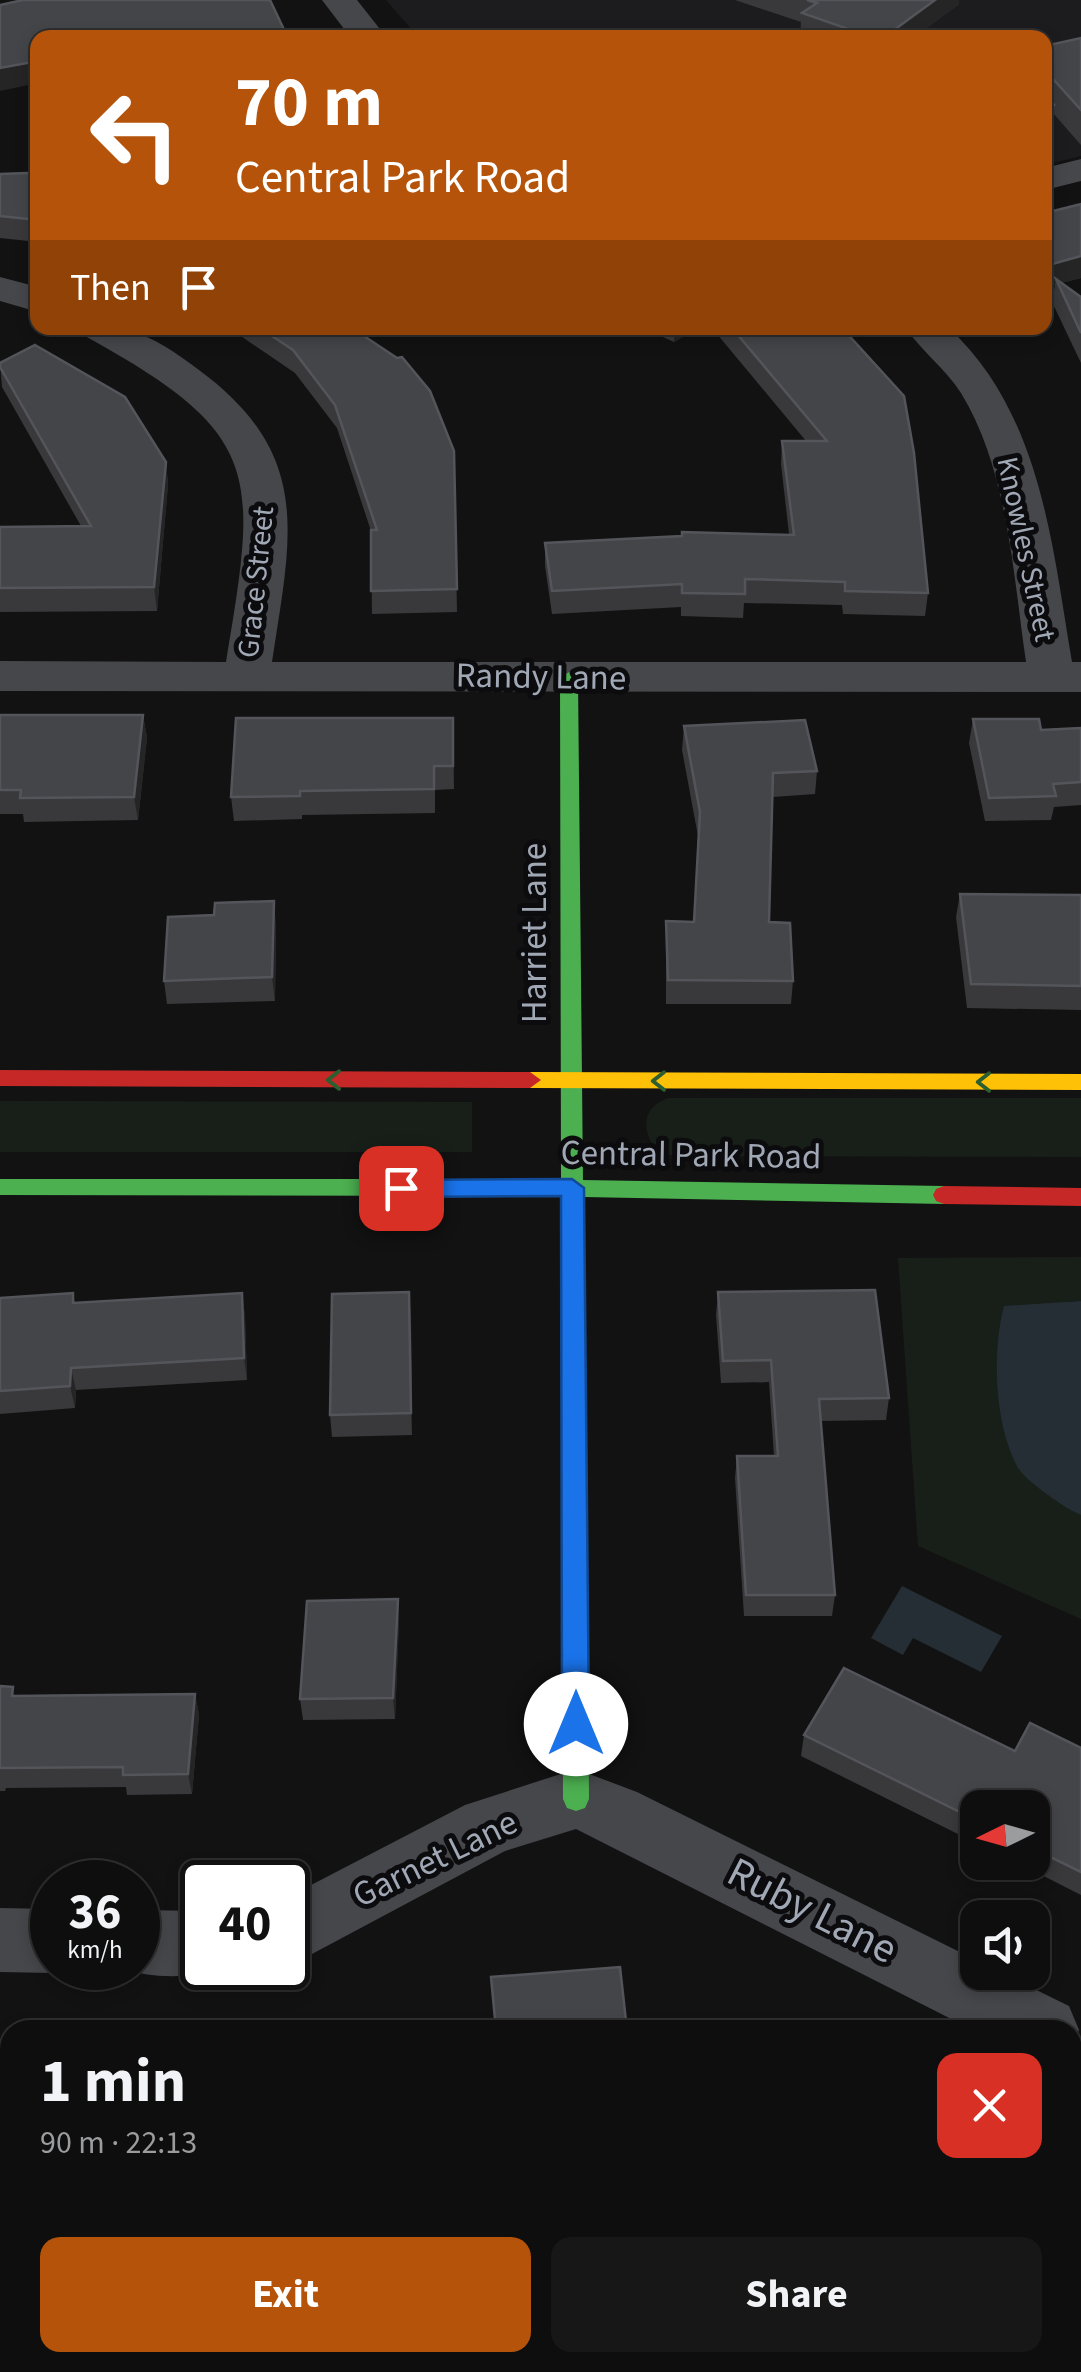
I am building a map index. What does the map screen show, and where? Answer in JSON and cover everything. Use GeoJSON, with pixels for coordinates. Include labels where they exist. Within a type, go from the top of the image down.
{"type":"FeatureCollection","features":[{"type":"Feature","properties":{"kind":"street"},"geometry":{"type":"LineString","coordinates":[[338,0],[363,30]]}},
{"type":"Feature","properties":{"kind":"street"},"geometry":{"type":"LineString","coordinates":[[1052,177],[1081,170]]}},
{"type":"Feature","properties":{"kind":"street"},"geometry":{"type":"LineString","coordinates":[[0,289],[30,298]]}},
{"type":"Feature","properties":{"kind":"street","name":"Grace Street"},"geometry":{"type":"LineString","coordinates":[[110,335],[204,392],[228,416],[256,457],[265,490],[266,541],[247,676]]}},
{"type":"Feature","properties":{"kind":"street","name":"Knowles Street"},"geometry":{"type":"LineString","coordinates":[[936,335],[984,390],[1014,470],[1066,677]]}},
{"type":"Feature","properties":{"kind":"street","name":"Randy Lane"},"geometry":{"type":"LineString","coordinates":[[0,676],[1066,677]]}},
{"type":"Feature","properties":{"kind":"street","name":"Harriet Lane"},"geometry":{"type":"LineString","coordinates":[[569,678],[572,1188]]}},
{"type":"Feature","properties":{"kind":"street","name":"Central Park Road"},"geometry":{"type":"LineString","coordinates":[[0,1078],[1081,1082]]}},
{"type":"Feature","properties":{"kind":"street","name":"Central Park Road"},"geometry":{"type":"LineString","coordinates":[[0,1187],[572,1188],[1081,1197]]}},
{"type":"Feature","properties":{"kind":"street"},"geometry":{"type":"LineString","coordinates":[[572,1188],[576,1799]]}},
{"type":"Feature","properties":{"kind":"street","name":"Garnet Lane"},"geometry":{"type":"LineString","coordinates":[[310,1920],[488,1826],[576,1799]]}},
{"type":"Feature","properties":{"kind":"street","name":"Ruby Lane"},"geometry":{"type":"LineString","coordinates":[[576,1799],[614,1812],[1024,2020]]}},
{"type":"Feature","properties":{"kind":"street"},"geometry":{"type":"LineString","coordinates":[[0,1940],[30,1941]]}},
{"type":"Feature","properties":{"kind":"shaded area"},"geometry":{"type":"Polygon","coordinates":[[[386,0],[1081,0],[1081,156],[1052,163],[1052,30],[412,30],[386,0]]]}},
{"type":"Feature","properties":{"kind":"shaded area"},"geometry":{"type":"Polygon","coordinates":[[[668,1098],[1081,1098],[1081,1157],[674,1156],[657,1152],[648,1136],[646,1121],[652,1108],[668,1098]]]}},
{"type":"Feature","properties":{"kind":"shaded area"},"geometry":{"type":"Polygon","coordinates":[[[0,1101],[472,1102],[472,1152],[0,1152],[0,1101]]]}},
{"type":"Feature","properties":{"kind":"shaded area"},"geometry":{"type":"Polygon","coordinates":[[[1081,1257],[1081,1301],[1070,1301],[1019,1470],[1081,1515],[1081,1619],[918,1546],[898,1258],[1081,1257]]]}},
{"type":"Feature","properties":{"kind":"shaded area"},"geometry":{"type":"Polygon","coordinates":[[[1081,1301],[1081,1515],[1047,1494],[1018,1468],[1004,1431],[997,1366],[1004,1306],[1081,1301]]]}},
{"type":"Feature","properties":{"kind":"shaded area"},"geometry":{"type":"Polygon","coordinates":[[[902,1586],[1002,1636],[981,1672],[913,1638],[903,1655],[871,1638],[902,1586]]]}},
{"type":"Feature","properties":{"kind":"building"},"geometry":{"type":"Polygon","coordinates":[[[23,0],[270,0],[284,30],[30,30],[30,62],[0,68],[0,5],[23,0]]]}},
{"type":"Feature","properties":{"kind":"building"},"geometry":{"type":"Polygon","coordinates":[[[807,0],[935,0],[894,30],[851,30],[802,13],[817,3],[807,0]]]}},
{"type":"Feature","properties":{"kind":"building"},"geometry":{"type":"Polygon","coordinates":[[[1081,38],[1081,110],[1052,78],[1052,44],[1081,38]]]}},
{"type":"Feature","properties":{"kind":"building"},"geometry":{"type":"Polygon","coordinates":[[[30,173],[30,219],[0,216],[0,174],[30,173]]]}},
{"type":"Feature","properties":{"kind":"building"},"geometry":{"type":"Polygon","coordinates":[[[1081,204],[1081,256],[1052,264],[1052,211],[1081,204]]]}},
{"type":"Feature","properties":{"kind":"building"},"geometry":{"type":"Polygon","coordinates":[[[1056,279],[1081,297],[1081,333],[1056,279]]]}},
{"type":"Feature","properties":{"kind":"building"},"geometry":{"type":"Polygon","coordinates":[[[270,335],[362,335],[397,358],[402,357],[430,391],[454,451],[457,589],[371,591],[371,530],[377,530],[335,405],[293,350],[270,335]]]}},
{"type":"Feature","properties":{"kind":"building"},"geometry":{"type":"Polygon","coordinates":[[[738,335],[848,335],[904,396],[914,453],[928,593],[845,591],[845,582],[745,579],[745,594],[682,593],[682,584],[552,591],[545,543],[682,536],[682,532],[794,535],[782,441],[827,441],[738,335]]]}},
{"type":"Feature","properties":{"kind":"building"},"geometry":{"type":"Polygon","coordinates":[[[35,345],[125,397],[166,462],[154,587],[0,588],[0,527],[91,526],[0,367],[0,363],[35,345]]]}},
{"type":"Feature","properties":{"kind":"building"},"geometry":{"type":"Polygon","coordinates":[[[0,715],[143,715],[134,797],[20,798],[21,790],[0,790],[0,715]]]}},
{"type":"Feature","properties":{"kind":"building"},"geometry":{"type":"Polygon","coordinates":[[[236,718],[453,718],[453,766],[434,766],[434,789],[300,791],[300,796],[231,797],[236,718]]]}},
{"type":"Feature","properties":{"kind":"building"},"geometry":{"type":"Polygon","coordinates":[[[973,719],[1039,719],[1041,730],[1081,728],[1081,782],[1053,784],[1056,796],[989,798],[973,719]]]}},
{"type":"Feature","properties":{"kind":"building"},"geometry":{"type":"Polygon","coordinates":[[[805,720],[817,771],[773,773],[769,922],[790,923],[793,981],[668,980],[666,921],[694,922],[700,812],[684,726],[805,720]]]}},
{"type":"Feature","properties":{"kind":"building"},"geometry":{"type":"Polygon","coordinates":[[[960,894],[1081,895],[1081,986],[971,984],[960,894]]]}},
{"type":"Feature","properties":{"kind":"building"},"geometry":{"type":"Polygon","coordinates":[[[274,901],[272,977],[164,981],[168,917],[214,915],[215,903],[274,901]]]}},
{"type":"Feature","properties":{"kind":"building"},"geometry":{"type":"Polygon","coordinates":[[[875,1290],[889,1398],[819,1399],[835,1595],[746,1595],[737,1456],[778,1456],[771,1360],[723,1361],[718,1292],[875,1290]]]}},
{"type":"Feature","properties":{"kind":"building"},"geometry":{"type":"Polygon","coordinates":[[[409,1292],[411,1413],[330,1415],[332,1294],[409,1292]]]}},
{"type":"Feature","properties":{"kind":"building"},"geometry":{"type":"Polygon","coordinates":[[[73,1293],[73,1303],[242,1293],[244,1358],[71,1368],[70,1386],[0,1391],[0,1298],[73,1293]]]}},
{"type":"Feature","properties":{"kind":"building"},"geometry":{"type":"Polygon","coordinates":[[[398,1599],[393,1698],[300,1699],[307,1601],[398,1599]]]}},
{"type":"Feature","properties":{"kind":"building"},"geometry":{"type":"Polygon","coordinates":[[[844,1668],[1015,1751],[1030,1723],[1081,1748],[1081,1872],[1050,1857],[1050,1790],[960,1790],[960,1812],[804,1735],[844,1668]]]}},
{"type":"Feature","properties":{"kind":"building"},"geometry":{"type":"Polygon","coordinates":[[[0,1686],[13,1687],[12,1696],[195,1694],[188,1774],[123,1775],[123,1767],[0,1768],[0,1686]]]}},
{"type":"Feature","properties":{"kind":"building"},"geometry":{"type":"Polygon","coordinates":[[[620,1967],[626,2020],[495,2020],[491,1977],[620,1967]]]}},
{"type":"Feature","properties":{"kind":"traffic: fast"},"geometry":{"type":"LineString","coordinates":[[569,678],[576,1799]]}},
{"type":"Feature","properties":{"kind":"traffic: fast"},"geometry":{"type":"LineString","coordinates":[[0,1187],[572,1188],[944,1195]]}},
{"type":"Feature","properties":{"kind":"traffic: slow"},"geometry":{"type":"LineString","coordinates":[[530,1080],[1081,1082]]}},
{"type":"Feature","properties":{"kind":"traffic: jam"},"geometry":{"type":"LineString","coordinates":[[0,1078],[530,1080]]}},
{"type":"Feature","properties":{"kind":"traffic: jam"},"geometry":{"type":"LineString","coordinates":[[944,1195],[1081,1197]]}},
{"type":"Feature","properties":{"kind":"route"},"geometry":{"type":"LineString","coordinates":[[401,1188],[572,1188],[576,1724]]}}]}
